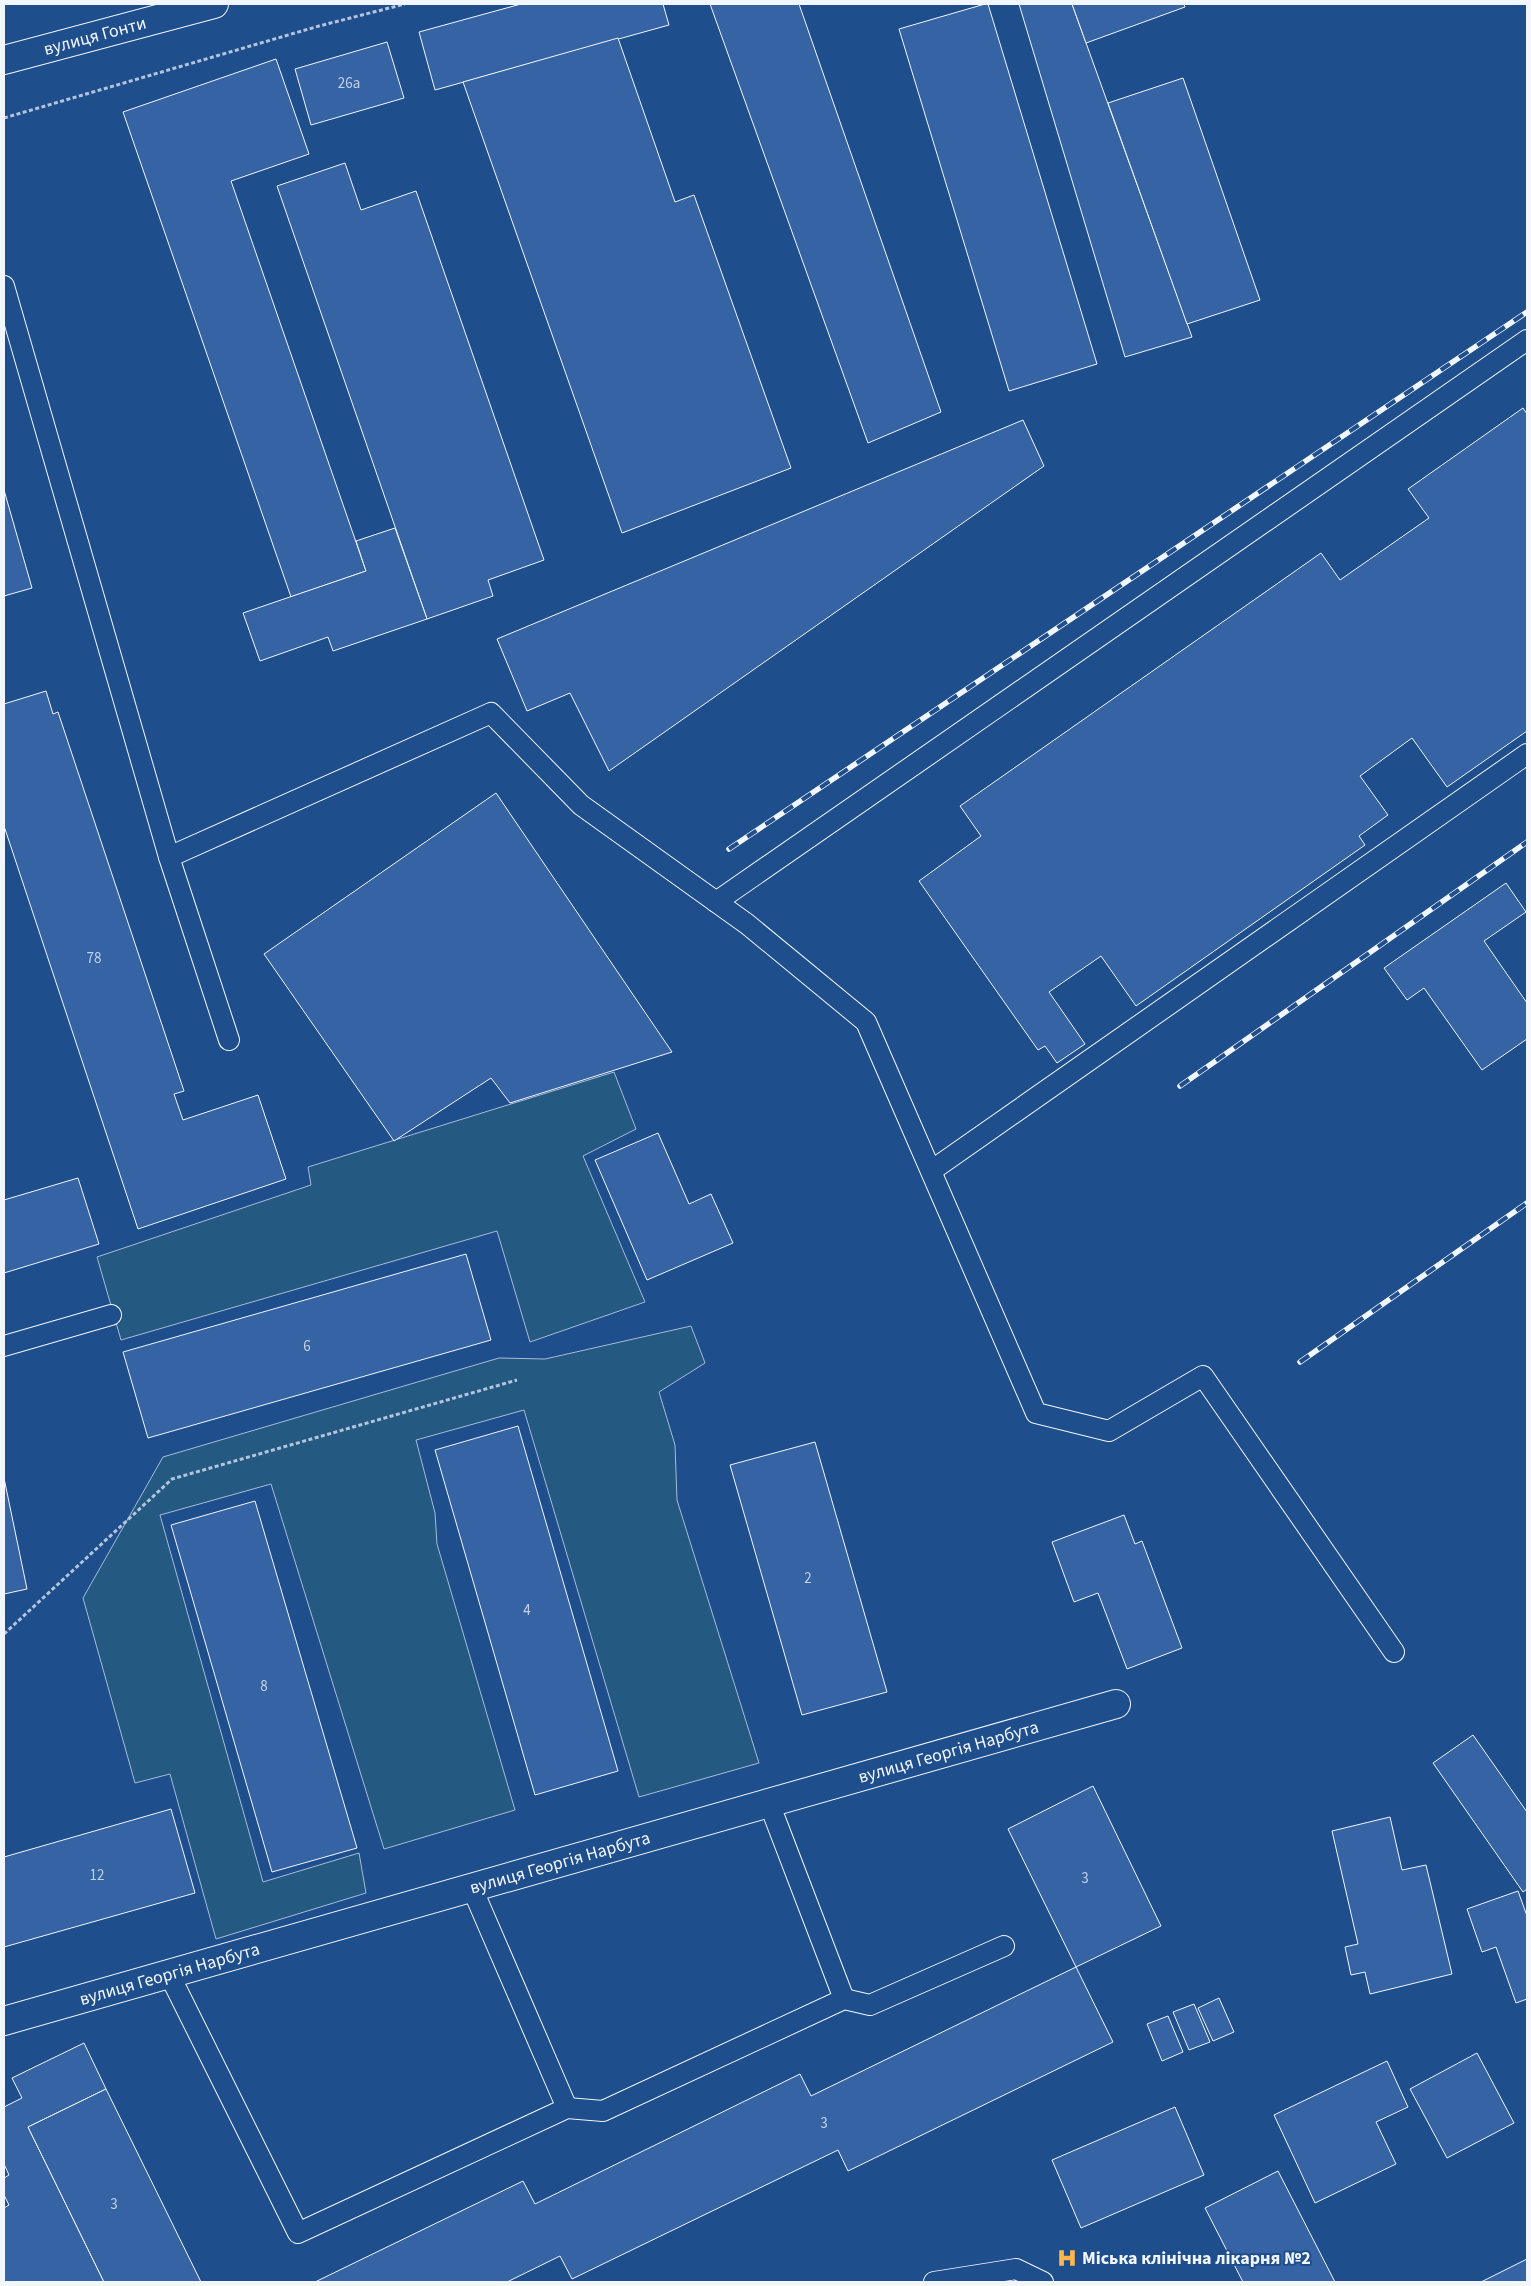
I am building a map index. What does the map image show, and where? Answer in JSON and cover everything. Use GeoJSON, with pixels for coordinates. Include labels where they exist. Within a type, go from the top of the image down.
{"type":"FeatureCollection","features":[{"type":"Feature","properties":{"kind":"street","name":"вулиця Гонти"},"geometry":{"type":"LineString","coordinates":[[4,60],[214,4]]}},
{"type":"Feature","properties":{"kind":"street","name":"вулиця Георгія Нарбута"},"geometry":{"type":"LineString","coordinates":[[4,2021],[1116,1704]]}},
{"type":"Feature","properties":{"kind":"lane"},"geometry":{"type":"LineString","coordinates":[[4,286],[169,856],[229,1040]]}},
{"type":"Feature","properties":{"kind":"lane"},"geometry":{"type":"LineString","coordinates":[[716,902],[1527,340]]}},
{"type":"Feature","properties":{"kind":"lane"},"geometry":{"type":"LineString","coordinates":[[169,856],[491,713],[581,805],[747,924],[866,1022],[1036,1413],[1109,1431],[1203,1376],[1394,1652]]}},
{"type":"Feature","properties":{"kind":"lane"},"geometry":{"type":"LineString","coordinates":[[931,1171],[1527,754]]}},
{"type":"Feature","properties":{"kind":"lane"},"geometry":{"type":"LineString","coordinates":[[4,1346],[111,1315]]}},
{"type":"Feature","properties":{"kind":"lane"},"geometry":{"type":"LineString","coordinates":[[769,1803],[844,1999]]}},
{"type":"Feature","properties":{"kind":"lane"},"geometry":{"type":"LineString","coordinates":[[472,1888],[567,2108]]}},
{"type":"Feature","properties":{"kind":"lane"},"geometry":{"type":"LineString","coordinates":[[169,1974],[298,2233],[567,2108],[603,2110],[844,1999],[870,2005],[1004,1946]]}},
{"type":"Feature","properties":{"kind":"lane"},"geometry":{"type":"LineString","coordinates":[[934,2282],[1016,2269],[1043,2282]]}},
{"type":"Feature","properties":{"kind":"path"},"geometry":{"type":"LineString","coordinates":[[4,118],[319,26],[405,4]]}},
{"type":"Feature","properties":{"kind":"path"},"geometry":{"type":"LineString","coordinates":[[4,1634],[172,1479],[517,1380]]}},
{"type":"Feature","properties":{"kind":"shaded area"},"geometry":{"type":"Polygon","coordinates":[[[614,1072],[636,1129],[583,1156],[645,1302],[530,1342],[497,1231],[121,1340],[97,1257],[311,1185],[308,1167],[614,1072]]]}},
{"type":"Feature","properties":{"kind":"shaded area"},"geometry":{"type":"Polygon","coordinates":[[[691,1326],[705,1363],[659,1392],[675,1445],[677,1500],[759,1763],[639,1797],[524,1410],[416,1440],[435,1513],[437,1544],[515,1810],[384,1849],[271,1484],[160,1515],[263,1882],[359,1853],[366,1893],[216,1939],[170,1774],[135,1783],[83,1598],[163,1457],[499,1358],[545,1359],[691,1326]]]}},
{"type":"Feature","properties":{"kind":"building"},"geometry":{"type":"Polygon","coordinates":[[[521,4],[663,4],[669,25],[435,90],[419,32],[521,4]]]}},
{"type":"Feature","properties":{"kind":"building"},"geometry":{"type":"Polygon","coordinates":[[[710,4],[799,4],[941,412],[868,443],[710,4]]]}},
{"type":"Feature","properties":{"kind":"building"},"geometry":{"type":"Polygon","coordinates":[[[988,4],[1097,364],[1009,391],[899,29],[988,4]]]}},
{"type":"Feature","properties":{"kind":"building"},"geometry":{"type":"Polygon","coordinates":[[[1019,4],[1072,4],[1192,337],[1125,357],[1019,4]]]}},
{"type":"Feature","properties":{"kind":"building"},"geometry":{"type":"Polygon","coordinates":[[[1072,4],[1184,4],[1185,7],[1086,43],[1072,4]]]}},
{"type":"Feature","properties":{"kind":"building"},"geometry":{"type":"Polygon","coordinates":[[[618,38],[675,202],[694,195],[791,468],[622,533],[463,82],[618,38]]]}},
{"type":"Feature","properties":{"kind":"building"},"geometry":{"type":"Polygon","coordinates":[[[387,42],[404,98],[311,125],[295,69],[387,42]]]}},
{"type":"Feature","properties":{"kind":"building"},"geometry":{"type":"Polygon","coordinates":[[[276,59],[309,154],[231,181],[366,571],[291,597],[123,112],[276,59]]]}},
{"type":"Feature","properties":{"kind":"building"},"geometry":{"type":"Polygon","coordinates":[[[1183,78],[1260,300],[1187,324],[1108,103],[1183,78]]]}},
{"type":"Feature","properties":{"kind":"building"},"geometry":{"type":"Polygon","coordinates":[[[345,163],[361,210],[416,191],[544,560],[488,580],[493,596],[427,619],[277,186],[345,163]]]}},
{"type":"Feature","properties":{"kind":"building"},"geometry":{"type":"Polygon","coordinates":[[[1523,408],[1527,414],[1527,731],[1447,787],[1412,738],[1360,776],[1388,815],[1359,836],[1365,845],[1136,1006],[1101,956],[1049,992],[1085,1044],[1057,1063],[1045,1046],[1038,1050],[919,881],[981,836],[960,806],[1321,553],[1340,580],[1429,518],[1408,489],[1523,408]]]}},
{"type":"Feature","properties":{"kind":"building"},"geometry":{"type":"Polygon","coordinates":[[[1023,420],[1044,466],[609,771],[570,693],[527,711],[497,639],[1023,420]]]}},
{"type":"Feature","properties":{"kind":"building"},"geometry":{"type":"Polygon","coordinates":[[[4,490],[32,588],[4,596],[4,490]]]}},
{"type":"Feature","properties":{"kind":"building"},"geometry":{"type":"Polygon","coordinates":[[[395,528],[427,619],[333,651],[328,637],[260,661],[243,613],[366,571],[356,541],[395,528]]]}},
{"type":"Feature","properties":{"kind":"building"},"geometry":{"type":"Polygon","coordinates":[[[46,691],[53,714],[58,712],[184,1091],[174,1094],[183,1120],[258,1095],[286,1179],[138,1229],[4,826],[4,704],[46,691]]]}},
{"type":"Feature","properties":{"kind":"building"},"geometry":{"type":"Polygon","coordinates":[[[496,793],[672,1052],[510,1103],[491,1078],[394,1141],[264,954],[496,793]]]}},
{"type":"Feature","properties":{"kind":"building"},"geometry":{"type":"Polygon","coordinates":[[[1506,883],[1526,912],[1484,941],[1527,1003],[1527,1039],[1482,1070],[1424,988],[1407,1000],[1384,968],[1506,883]]]}},
{"type":"Feature","properties":{"kind":"building"},"geometry":{"type":"Polygon","coordinates":[[[658,1133],[689,1204],[711,1194],[733,1243],[647,1280],[595,1160],[658,1133]]]}},
{"type":"Feature","properties":{"kind":"building"},"geometry":{"type":"Polygon","coordinates":[[[78,1178],[99,1244],[4,1273],[4,1200],[78,1178]]]}},
{"type":"Feature","properties":{"kind":"building"},"geometry":{"type":"Polygon","coordinates":[[[466,1254],[491,1340],[148,1438],[123,1352],[466,1254]]]}},
{"type":"Feature","properties":{"kind":"building"},"geometry":{"type":"Polygon","coordinates":[[[518,1426],[618,1771],[535,1795],[435,1450],[518,1426]]]}},
{"type":"Feature","properties":{"kind":"building"},"geometry":{"type":"Polygon","coordinates":[[[815,1442],[887,1692],[802,1715],[730,1465],[815,1442]]]}},
{"type":"Feature","properties":{"kind":"building"},"geometry":{"type":"Polygon","coordinates":[[[4,1478],[27,1589],[4,1594],[4,1478]]]}},
{"type":"Feature","properties":{"kind":"building"},"geometry":{"type":"Polygon","coordinates":[[[255,1501],[357,1848],[272,1872],[171,1525],[255,1501]]]}},
{"type":"Feature","properties":{"kind":"building"},"geometry":{"type":"Polygon","coordinates":[[[1124,1515],[1135,1544],[1142,1541],[1182,1648],[1127,1669],[1098,1593],[1074,1602],[1052,1542],[1124,1515]]]}},
{"type":"Feature","properties":{"kind":"building"},"geometry":{"type":"Polygon","coordinates":[[[1473,1735],[1527,1812],[1527,1889],[1523,1892],[1433,1763],[1473,1735]]]}},
{"type":"Feature","properties":{"kind":"building"},"geometry":{"type":"Polygon","coordinates":[[[1093,1786],[1161,1926],[1076,1967],[1008,1829],[1093,1786]]]}},
{"type":"Feature","properties":{"kind":"building"},"geometry":{"type":"Polygon","coordinates":[[[171,1809],[195,1893],[4,1947],[4,1857],[171,1809]]]}},
{"type":"Feature","properties":{"kind":"building"},"geometry":{"type":"Polygon","coordinates":[[[1390,1817],[1402,1870],[1426,1865],[1452,1974],[1370,1994],[1365,1972],[1351,1975],[1345,1947],[1358,1944],[1332,1831],[1390,1817]]]}},
{"type":"Feature","properties":{"kind":"building"},"geometry":{"type":"Polygon","coordinates":[[[1518,1891],[1527,1916],[1527,1999],[1516,2003],[1496,1947],[1482,1952],[1467,1909],[1518,1891]]]}},
{"type":"Feature","properties":{"kind":"building"},"geometry":{"type":"Polygon","coordinates":[[[1076,1967],[1113,2042],[848,2171],[838,2150],[572,2279],[560,2256],[507,2282],[315,2282],[523,2181],[535,2204],[800,2074],[811,2096],[1076,1967]]]}},
{"type":"Feature","properties":{"kind":"building"},"geometry":{"type":"Polygon","coordinates":[[[1219,1998],[1234,2032],[1213,2041],[1198,2008],[1219,1998]]]}},
{"type":"Feature","properties":{"kind":"building"},"geometry":{"type":"Polygon","coordinates":[[[1194,2004],[1210,2042],[1189,2050],[1173,2012],[1194,2004]]]}},
{"type":"Feature","properties":{"kind":"building"},"geometry":{"type":"Polygon","coordinates":[[[1168,2016],[1183,2052],[1162,2061],[1147,2024],[1168,2016]]]}},
{"type":"Feature","properties":{"kind":"building"},"geometry":{"type":"Polygon","coordinates":[[[84,2043],[106,2089],[28,2127],[104,2282],[4,2282],[4,2208],[9,2205],[4,2195],[4,2178],[9,2175],[4,2164],[4,2107],[22,2098],[12,2078],[84,2043]]]}},
{"type":"Feature","properties":{"kind":"building"},"geometry":{"type":"Polygon","coordinates":[[[1477,2053],[1514,2123],[1447,2158],[1410,2089],[1477,2053]]]}},
{"type":"Feature","properties":{"kind":"building"},"geometry":{"type":"Polygon","coordinates":[[[1387,2061],[1408,2107],[1376,2122],[1396,2164],[1315,2203],[1274,2115],[1387,2061]]]}},
{"type":"Feature","properties":{"kind":"building"},"geometry":{"type":"Polygon","coordinates":[[[106,2089],[201,2282],[104,2282],[28,2127],[106,2089]]]}},
{"type":"Feature","properties":{"kind":"building"},"geometry":{"type":"Polygon","coordinates":[[[1175,2107],[1204,2175],[1081,2228],[1052,2160],[1175,2107]]]}},
{"type":"Feature","properties":{"kind":"building"},"geometry":{"type":"Polygon","coordinates":[[[1278,2171],[1335,2282],[1243,2282],[1205,2208],[1278,2171]]]}},
{"type":"Feature","properties":{"kind":"building"},"geometry":{"type":"Polygon","coordinates":[[[1527,2259],[1527,2282],[1481,2282],[1527,2259]]]}},
{"type":"Feature","properties":{"kind":"railway"},"geometry":{"type":"LineString","coordinates":[[729,849],[1527,312]]}},
{"type":"Feature","properties":{"kind":"railway"},"geometry":{"type":"LineString","coordinates":[[1180,1086],[1527,842]]}},
{"type":"Feature","properties":{"kind":"railway"},"geometry":{"type":"LineString","coordinates":[[1300,1362],[1527,1203]]}},
{"type":"Feature","properties":{"kind":"place","name":"Міська клінічна лікарня №2"},"geometry":{"type":"Point","coordinates":[1067,2258]}}]}
